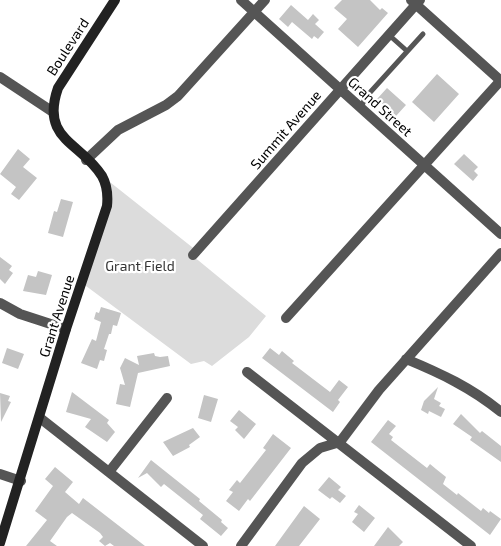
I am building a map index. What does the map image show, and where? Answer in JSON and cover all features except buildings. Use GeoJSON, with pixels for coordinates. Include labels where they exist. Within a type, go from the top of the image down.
{"type":"FeatureCollection","features":[{"type":"Feature","properties":{"kind":"street","name":"Boulevard"},"geometry":{"type":"LineString","coordinates":[[53,112],[58,88],[115,0]]}},
{"type":"Feature","properties":{"kind":"street","name":"Grand Street"},"geometry":{"type":"LineString","coordinates":[[240,0],[501,234]]}},
{"type":"Feature","properties":{"kind":"street"},"geometry":{"type":"LineString","coordinates":[[86,160],[118,130],[166,105],[178,96],[265,0]]}},
{"type":"Feature","properties":{"kind":"street"},"geometry":{"type":"LineString","coordinates":[[286,318],[501,81],[415,2]]}},
{"type":"Feature","properties":{"kind":"street","name":"Summit Avenue"},"geometry":{"type":"LineString","coordinates":[[193,256],[415,2]]}},
{"type":"Feature","properties":{"kind":"street"},"geometry":{"type":"LineString","coordinates":[[0,77],[53,112]]}},
{"type":"Feature","properties":{"kind":"street","name":"Grant Avenue"},"geometry":{"type":"LineString","coordinates":[[0,543],[21,481],[66,329],[108,206],[105,183],[101,175],[62,136],[57,128],[53,112]]}},
{"type":"Feature","properties":{"kind":"street"},"geometry":{"type":"LineString","coordinates":[[241,546],[302,462],[320,448],[340,442],[379,390],[501,253]]}},
{"type":"Feature","properties":{"kind":"street"},"geometry":{"type":"LineString","coordinates":[[0,303],[35,320],[66,329]]}},
{"type":"Feature","properties":{"kind":"street"},"geometry":{"type":"LineString","coordinates":[[406,359],[442,374],[468,388],[501,412]]}},
{"type":"Feature","properties":{"kind":"street"},"geometry":{"type":"LineString","coordinates":[[247,372],[340,442],[471,546]]}},
{"type":"Feature","properties":{"kind":"street"},"geometry":{"type":"LineString","coordinates":[[109,472],[167,398]]}},
{"type":"Feature","properties":{"kind":"street"},"geometry":{"type":"LineString","coordinates":[[40,418],[203,546]]}},
{"type":"Feature","properties":{"kind":"street"},"geometry":{"type":"LineString","coordinates":[[0,474],[21,481]]}},
{"type":"Feature","properties":{"kind":"lane"},"geometry":{"type":"LineString","coordinates":[[389,34],[407,51]]}},
{"type":"Feature","properties":{"kind":"lane"},"geometry":{"type":"LineString","coordinates":[[361,108],[365,98],[423,34]]}},
{"type":"Feature","properties":{"kind":"green space","name":"Grant Field"},"geometry":{"type":"Polygon","coordinates":[[[101,175],[197,251],[193,256],[266,316],[249,337],[212,366],[204,361],[191,364],[82,283],[105,217],[101,175]]]}}]}
